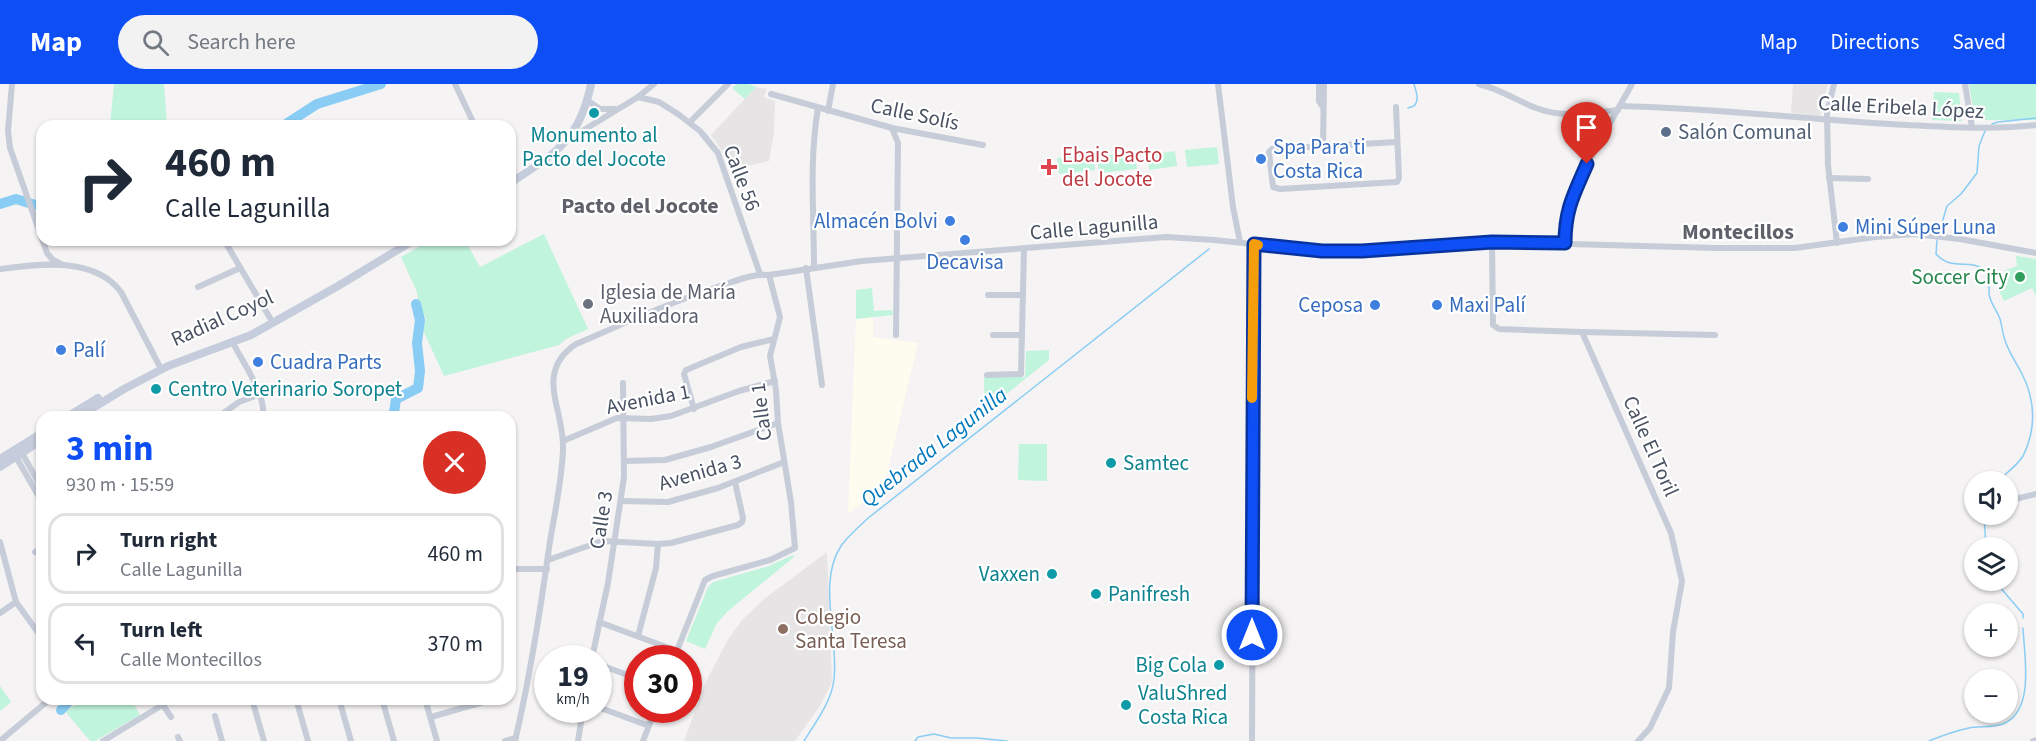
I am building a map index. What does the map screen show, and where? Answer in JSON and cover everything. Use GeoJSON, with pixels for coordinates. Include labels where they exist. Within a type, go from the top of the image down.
{"type":"FeatureCollection","features":[{"type":"Feature","properties":{"kind":"street"},"geometry":{"type":"LineString","coordinates":[[12,84],[8,135],[10,148],[36,224]]}},
{"type":"Feature","properties":{"kind":"street"},"geometry":{"type":"LineString","coordinates":[[455,84],[472,120]]}},
{"type":"Feature","properties":{"kind":"street"},"geometry":{"type":"LineString","coordinates":[[525,173],[541,164],[574,136],[584,120],[591,84]]}},
{"type":"Feature","properties":{"kind":"street"},"geometry":{"type":"LineString","coordinates":[[516,179],[574,136],[638,97],[654,84]]}},
{"type":"Feature","properties":{"kind":"street"},"geometry":{"type":"LineString","coordinates":[[690,122],[728,84]]}},
{"type":"Feature","properties":{"kind":"street"},"geometry":{"type":"LineString","coordinates":[[828,111],[833,84]]}},
{"type":"Feature","properties":{"kind":"street"},"geometry":{"type":"LineString","coordinates":[[1218,84],[1233,207],[1240,242]]}},
{"type":"Feature","properties":{"kind":"street"},"geometry":{"type":"LineString","coordinates":[[1319,84],[1319,101],[1322,107]]}},
{"type":"Feature","properties":{"kind":"street"},"geometry":{"type":"LineString","coordinates":[[1323,146],[1324,84]]}},
{"type":"Feature","properties":{"kind":"street","name":"Calle Eribela López"},"geometry":{"type":"LineString","coordinates":[[1479,84],[1534,107],[1549,112],[1569,114],[1619,108],[1700,108],[1827,121],[2005,128],[2036,125]]}},
{"type":"Feature","properties":{"kind":"street"},"geometry":{"type":"LineString","coordinates":[[1565,243],[1568,206],[1587,164],[1632,84]]}},
{"type":"Feature","properties":{"kind":"street"},"geometry":{"type":"LineString","coordinates":[[1834,84],[1827,121],[1829,178],[1837,243]]}},
{"type":"Feature","properties":{"kind":"street"},"geometry":{"type":"LineString","coordinates":[[1965,84],[1972,127]]}},
{"type":"Feature","properties":{"kind":"street","name":"Calle Solís"},"geometry":{"type":"LineString","coordinates":[[771,94],[892,128],[984,146]]}},
{"type":"Feature","properties":{"kind":"street","name":"Calle 56"},"geometry":{"type":"LineString","coordinates":[[638,97],[659,102],[690,122],[708,139],[722,159],[737,211],[760,274]]}},
{"type":"Feature","properties":{"kind":"street"},"geometry":{"type":"LineString","coordinates":[[588,101],[600,109],[619,109]]}},
{"type":"Feature","properties":{"kind":"street"},"geometry":{"type":"LineString","coordinates":[[1396,107],[1399,181],[1396,183],[1280,189],[1273,187],[1269,152],[1275,148],[1397,142]]}},
{"type":"Feature","properties":{"kind":"street"},"geometry":{"type":"LineString","coordinates":[[818,108],[814,129],[810,268],[822,385]]}},
{"type":"Feature","properties":{"kind":"street"},"geometry":{"type":"LineString","coordinates":[[564,143],[575,130],[585,112]]}},
{"type":"Feature","properties":{"kind":"street"},"geometry":{"type":"LineString","coordinates":[[892,128],[897,135],[898,143],[896,335]]}},
{"type":"Feature","properties":{"kind":"street"},"geometry":{"type":"LineString","coordinates":[[1829,178],[1868,179]]}},
{"type":"Feature","properties":{"kind":"street","name":"Calle Lagunilla"},"geometry":{"type":"LineString","coordinates":[[516,739],[539,623],[560,482],[563,441],[553,380],[558,363],[568,349],[576,344],[669,305],[760,274],[770,275],[862,261],[1166,237],[1322,251],[1362,251],[1492,242],[1812,247],[1904,235],[1943,237],[2036,253]]}},
{"type":"Feature","properties":{"kind":"street"},"geometry":{"type":"LineString","coordinates":[[1492,242],[1491,321],[1496,329],[1714,335]]}},
{"type":"Feature","properties":{"kind":"street"},"geometry":{"type":"LineString","coordinates":[[1252,741],[1254,244]]}},
{"type":"Feature","properties":{"kind":"street"},"geometry":{"type":"LineString","coordinates":[[36,266],[46,262],[44,246]]}},
{"type":"Feature","properties":{"kind":"street"},"geometry":{"type":"LineString","coordinates":[[227,246],[272,321]]}},
{"type":"Feature","properties":{"kind":"street","name":"Radial Coyol"},"geometry":{"type":"LineString","coordinates":[[85,411],[159,365],[232,340],[272,321],[403,246]]}},
{"type":"Feature","properties":{"kind":"street"},"geometry":{"type":"LineString","coordinates":[[987,375],[1021,374],[1024,249]]}},
{"type":"Feature","properties":{"kind":"street"},"geometry":{"type":"LineString","coordinates":[[46,253],[62,265]]}},
{"type":"Feature","properties":{"kind":"street"},"geometry":{"type":"LineString","coordinates":[[0,269],[75,266],[114,283],[121,292],[159,365],[158,369],[148,373],[142,379]]}},
{"type":"Feature","properties":{"kind":"street"},"geometry":{"type":"LineString","coordinates":[[198,287],[240,268]]}},
{"type":"Feature","properties":{"kind":"street","name":"Calle 1"},"geometry":{"type":"LineString","coordinates":[[679,645],[703,584],[712,576],[770,560],[795,548],[770,356],[780,317],[770,275]]}},
{"type":"Feature","properties":{"kind":"street"},"geometry":{"type":"LineString","coordinates":[[988,295],[1023,296]]}},
{"type":"Feature","properties":{"kind":"street","name":"Calle El Toril"},"geometry":{"type":"LineString","coordinates":[[1582,332],[1671,533],[1682,581],[1673,632],[1669,688],[1650,728],[1638,741]]}},
{"type":"Feature","properties":{"kind":"street"},"geometry":{"type":"LineString","coordinates":[[993,335],[1022,335]]}},
{"type":"Feature","properties":{"kind":"street"},"geometry":{"type":"LineString","coordinates":[[694,409],[684,374],[686,370],[741,347],[774,339]]}},
{"type":"Feature","properties":{"kind":"street"},"geometry":{"type":"LineString","coordinates":[[232,340],[260,394],[264,411]]}},
{"type":"Feature","properties":{"kind":"street","name":"Radial Coyol"},"geometry":{"type":"LineString","coordinates":[[85,411],[142,379],[221,342],[232,340]]}},
{"type":"Feature","properties":{"kind":"street","name":"Avenida 1"},"geometry":{"type":"LineString","coordinates":[[563,441],[617,418],[662,418],[775,381]]}},
{"type":"Feature","properties":{"kind":"street","name":"Calle 3"},"geometry":{"type":"LineString","coordinates":[[595,645],[608,583],[621,501],[625,461],[624,384]]}},
{"type":"Feature","properties":{"kind":"street"},"geometry":{"type":"LineString","coordinates":[[226,411],[239,402],[260,394]]}},
{"type":"Feature","properties":{"kind":"street"},"geometry":{"type":"LineString","coordinates":[[625,461],[665,460],[711,447],[778,423]]}},
{"type":"Feature","properties":{"kind":"street"},"geometry":{"type":"LineString","coordinates":[[0,460],[36,439]]}},
{"type":"Feature","properties":{"kind":"street"},"geometry":{"type":"LineString","coordinates":[[36,441],[20,450],[19,455],[36,490]]}},
{"type":"Feature","properties":{"kind":"street"},"geometry":{"type":"LineString","coordinates":[[0,460],[19,455]]}},
{"type":"Feature","properties":{"kind":"street"},"geometry":{"type":"LineString","coordinates":[[19,455],[36,480]]}},
{"type":"Feature","properties":{"kind":"street","name":"Avenida 3"},"geometry":{"type":"LineString","coordinates":[[621,501],[668,502],[735,482],[784,462]]}},
{"type":"Feature","properties":{"kind":"street"},"geometry":{"type":"LineString","coordinates":[[548,560],[602,542],[671,543],[738,525],[743,518],[735,482]]}},
{"type":"Feature","properties":{"kind":"street"},"geometry":{"type":"LineString","coordinates":[[2018,498],[2036,494]]}},
{"type":"Feature","properties":{"kind":"street"},"geometry":{"type":"LineString","coordinates":[[0,542],[16,602],[36,630]]}},
{"type":"Feature","properties":{"kind":"street"},"geometry":{"type":"LineString","coordinates":[[638,636],[657,568],[658,544]]}},
{"type":"Feature","properties":{"kind":"street"},"geometry":{"type":"LineString","coordinates":[[516,569],[546,569]]}},
{"type":"Feature","properties":{"kind":"street"},"geometry":{"type":"LineString","coordinates":[[0,613],[16,602]]}},
{"type":"Feature","properties":{"kind":"street"},"geometry":{"type":"LineString","coordinates":[[599,622],[661,645]]}},
{"type":"Feature","properties":{"kind":"street"},"geometry":{"type":"LineString","coordinates":[[0,741],[43,705]]}},
{"type":"Feature","properties":{"kind":"street"},"geometry":{"type":"LineString","coordinates":[[103,741],[160,705]]}},
{"type":"Feature","properties":{"kind":"street"},"geometry":{"type":"LineString","coordinates":[[163,705],[171,717]]}},
{"type":"Feature","properties":{"kind":"street"},"geometry":{"type":"LineString","coordinates":[[254,705],[264,741]]}},
{"type":"Feature","properties":{"kind":"street"},"geometry":{"type":"LineString","coordinates":[[298,705],[308,741]]}},
{"type":"Feature","properties":{"kind":"street"},"geometry":{"type":"LineString","coordinates":[[341,705],[351,741]]}},
{"type":"Feature","properties":{"kind":"street"},"geometry":{"type":"LineString","coordinates":[[384,705],[394,741]]}},
{"type":"Feature","properties":{"kind":"street"},"geometry":{"type":"LineString","coordinates":[[428,705],[437,741]]}},
{"type":"Feature","properties":{"kind":"street"},"geometry":{"type":"LineString","coordinates":[[431,717],[473,705]]}},
{"type":"Feature","properties":{"kind":"street"},"geometry":{"type":"LineString","coordinates":[[612,712],[649,726]]}},
{"type":"Feature","properties":{"kind":"street"},"geometry":{"type":"LineString","coordinates":[[215,716],[222,741]]}},
{"type":"Feature","properties":{"kind":"street"},"geometry":{"type":"LineString","coordinates":[[578,741],[581,723]]}},
{"type":"Feature","properties":{"kind":"street"},"geometry":{"type":"LineString","coordinates":[[643,741],[650,723]]}},
{"type":"Feature","properties":{"kind":"street"},"geometry":{"type":"LineString","coordinates":[[505,741],[516,739]]}},
{"type":"Feature","properties":{"kind":"shaded area"},"geometry":{"type":"Polygon","coordinates":[[[1793,84],[1828,84],[1820,116],[1791,113],[1793,84]]]}},
{"type":"Feature","properties":{"kind":"shaded area"},"geometry":{"type":"Polygon","coordinates":[[[756,87],[767,89],[764,97],[775,101],[774,133],[769,161],[732,170],[727,158],[711,135],[756,87]]]}},
{"type":"Feature","properties":{"kind":"shaded area"},"geometry":{"type":"Polygon","coordinates":[[[873,317],[873,337],[918,343],[884,486],[848,514],[856,319],[873,317]]]}},
{"type":"Feature","properties":{"kind":"shaded area"},"geometry":{"type":"Polygon","coordinates":[[[827,552],[832,682],[820,706],[795,741],[684,741],[691,723],[702,723],[702,692],[729,638],[742,620],[764,599],[827,552]]]}},
{"type":"Feature","properties":{"kind":"green space"},"geometry":{"type":"Polygon","coordinates":[[[114,84],[164,84],[167,120],[111,120],[114,84]]]}},
{"type":"Feature","properties":{"kind":"green space"},"geometry":{"type":"Polygon","coordinates":[[[737,84],[749,84],[756,87],[745,99],[732,88],[737,84]]]}},
{"type":"Feature","properties":{"kind":"green space"},"geometry":{"type":"Polygon","coordinates":[[[1969,84],[2036,84],[2036,120],[1975,120],[1969,84]]]}},
{"type":"Feature","properties":{"kind":"green space"},"geometry":{"type":"Polygon","coordinates":[[[1934,92],[1959,93],[1962,121],[1932,120],[1934,92]]]}},
{"type":"Feature","properties":{"kind":"green space"},"geometry":{"type":"Polygon","coordinates":[[[1217,147],[1219,164],[1187,167],[1185,150],[1217,147]]]}},
{"type":"Feature","properties":{"kind":"green space"},"geometry":{"type":"Polygon","coordinates":[[[1175,151],[1177,166],[1149,170],[1148,155],[1175,151]]]}},
{"type":"Feature","properties":{"kind":"green space"},"geometry":{"type":"Polygon","coordinates":[[[1135,153],[1137,169],[1099,173],[1097,156],[1135,153]]]}},
{"type":"Feature","properties":{"kind":"green space"},"geometry":{"type":"Polygon","coordinates":[[[1093,154],[1095,170],[1059,174],[1057,158],[1093,154]]]}},
{"type":"Feature","properties":{"kind":"green space"},"geometry":{"type":"Polygon","coordinates":[[[544,234],[588,329],[566,339],[559,345],[444,376],[422,328],[426,319],[401,257],[420,246],[468,246],[480,267],[544,234]]]}},
{"type":"Feature","properties":{"kind":"green space","name":"Soccer City"},"geometry":{"type":"Polygon","coordinates":[[[2016,256],[2036,259],[2036,296],[2032,288],[2004,301],[2000,293],[2004,271],[2017,266],[2016,256]]]}},
{"type":"Feature","properties":{"kind":"green space"},"geometry":{"type":"Polygon","coordinates":[[[872,288],[874,311],[892,310],[893,315],[856,319],[856,290],[872,288]]]}},
{"type":"Feature","properties":{"kind":"green space"},"geometry":{"type":"Polygon","coordinates":[[[1049,350],[1049,360],[985,411],[984,377],[1025,377],[1026,351],[1049,350]]]}},
{"type":"Feature","properties":{"kind":"green space"},"geometry":{"type":"Polygon","coordinates":[[[1019,444],[1047,444],[1047,481],[1018,480],[1019,444]]]}},
{"type":"Feature","properties":{"kind":"green space"},"geometry":{"type":"Polygon","coordinates":[[[793,555],[794,557],[728,611],[717,623],[705,649],[702,645],[686,641],[708,587],[713,582],[769,566],[793,555]]]}},
{"type":"Feature","properties":{"kind":"green space"},"geometry":{"type":"Polygon","coordinates":[[[0,686],[11,702],[0,711],[0,686]]]}},
{"type":"Feature","properties":{"kind":"green space"},"geometry":{"type":"Polygon","coordinates":[[[76,705],[134,705],[140,715],[95,741],[90,741],[65,711],[76,705]]]}},
{"type":"Feature","properties":{"kind":"waterway"},"geometry":{"type":"LineString","coordinates":[[292,120],[317,104],[381,84]]}},
{"type":"Feature","properties":{"kind":"waterway","name":"Quebrada Lagunilla"},"geometry":{"type":"LineString","coordinates":[[1408,108],[1414,106],[1417,101],[1414,84]]}},
{"type":"Feature","properties":{"kind":"waterway"},"geometry":{"type":"LineString","coordinates":[[1992,124],[2036,118]]}},
{"type":"Feature","properties":{"kind":"waterway"},"geometry":{"type":"LineString","coordinates":[[1938,236],[1947,206],[1961,194],[1977,173],[1979,146],[1985,131]]}},
{"type":"Feature","properties":{"kind":"waterway"},"geometry":{"type":"LineString","coordinates":[[0,204],[16,199],[36,205]]}},
{"type":"Feature","properties":{"kind":"waterway"},"geometry":{"type":"LineString","coordinates":[[1937,240],[1936,254],[1942,260],[1949,263],[1974,265],[1987,274],[1990,298],[2000,319],[2005,342],[2027,384],[2033,415],[2030,436],[2023,456],[2009,471]]}},
{"type":"Feature","properties":{"kind":"waterway","name":"Quebrada Lagunilla"},"geometry":{"type":"LineString","coordinates":[[804,741],[822,712],[833,687],[835,663],[830,611],[830,576],[834,560],[844,542],[867,519],[1209,249]]}},
{"type":"Feature","properties":{"kind":"waterway"},"geometry":{"type":"LineString","coordinates":[[394,411],[396,399],[418,388],[420,371],[417,343],[420,320],[416,304]]}},
{"type":"Feature","properties":{"kind":"waterway"},"geometry":{"type":"LineString","coordinates":[[1985,525],[1985,537]]}},
{"type":"Feature","properties":{"kind":"waterway"},"geometry":{"type":"LineString","coordinates":[[2003,591],[2023,614],[2023,618]]}},
{"type":"Feature","properties":{"kind":"waterway"},"geometry":{"type":"LineString","coordinates":[[1929,741],[1969,728],[2001,725],[2014,716],[2021,706],[2026,680],[2023,628]]}},
{"type":"Feature","properties":{"kind":"waterway"},"geometry":{"type":"LineString","coordinates":[[61,710],[66,705]]}},
{"type":"Feature","properties":{"kind":"waterway"},"geometry":{"type":"LineString","coordinates":[[915,741],[918,737],[934,734],[951,738],[1007,741]]}},
{"type":"Feature","properties":{"kind":"slow traffic"},"geometry":{"type":"LineString","coordinates":[[1252,398],[1254,244],[1258,245]]}},
{"type":"Feature","properties":{"kind":"place","name":"Monumento al Pacto del Jocote"},"geometry":{"type":"Point","coordinates":[594,113]}},
{"type":"Feature","properties":{"kind":"place","name":"Salón Comunal"},"geometry":{"type":"Point","coordinates":[1666,132]}},
{"type":"Feature","properties":{"kind":"place","name":"Spa Para ti Costa Rica"},"geometry":{"type":"Point","coordinates":[1261,159]}},
{"type":"Feature","properties":{"kind":"place","name":"Ebais Pacto del Jocote"},"geometry":{"type":"Point","coordinates":[1049,167]}},
{"type":"Feature","properties":{"kind":"place","name":"Almacén Bolvi"},"geometry":{"type":"Point","coordinates":[950,221]}},
{"type":"Feature","properties":{"kind":"place","name":"Mini Súper Luna"},"geometry":{"type":"Point","coordinates":[1843,227]}},
{"type":"Feature","properties":{"kind":"place","name":"Decavisa"},"geometry":{"type":"Point","coordinates":[965,240]}},
{"type":"Feature","properties":{"kind":"place","name":"Soccer City"},"geometry":{"type":"Point","coordinates":[2020,277]}},
{"type":"Feature","properties":{"kind":"place","name":"Iglesia de María Auxiliadora"},"geometry":{"type":"Point","coordinates":[588,304]}},
{"type":"Feature","properties":{"kind":"place","name":"Ceposa"},"geometry":{"type":"Point","coordinates":[1375,305]}},
{"type":"Feature","properties":{"kind":"place","name":"Maxi Palí"},"geometry":{"type":"Point","coordinates":[1437,305]}},
{"type":"Feature","properties":{"kind":"place","name":"Palí"},"geometry":{"type":"Point","coordinates":[61,350]}},
{"type":"Feature","properties":{"kind":"place","name":"Cuadra Parts"},"geometry":{"type":"Point","coordinates":[258,362]}},
{"type":"Feature","properties":{"kind":"place","name":"Centro Veterinario Soropet"},"geometry":{"type":"Point","coordinates":[156,389]}},
{"type":"Feature","properties":{"kind":"place","name":"Samtec"},"geometry":{"type":"Point","coordinates":[1111,463]}},
{"type":"Feature","properties":{"kind":"place","name":"Vaxxen"},"geometry":{"type":"Point","coordinates":[1052,574]}},
{"type":"Feature","properties":{"kind":"place","name":"Panifresh"},"geometry":{"type":"Point","coordinates":[1096,594]}},
{"type":"Feature","properties":{"kind":"place","name":"Colegio Santa Teresa"},"geometry":{"type":"Point","coordinates":[783,629]}},
{"type":"Feature","properties":{"kind":"place","name":"Big Cola"},"geometry":{"type":"Point","coordinates":[1219,665]}},
{"type":"Feature","properties":{"kind":"place","name":"ValuShred Costa Rica"},"geometry":{"type":"Point","coordinates":[1126,705]}},
{"type":"Feature","properties":{"kind":"district","name":"Pacto del Jocote"},"geometry":{"type":"Point","coordinates":[640,206]}},
{"type":"Feature","properties":{"kind":"district","name":"Montecillos"},"geometry":{"type":"Point","coordinates":[1738,232]}},
{"type":"Feature","properties":{"kind":"route"},"geometry":{"type":"LineString","coordinates":[[1252,635],[1254,244],[1322,251],[1362,251],[1492,242],[1565,243],[1568,206],[1587,164]]}}]}
